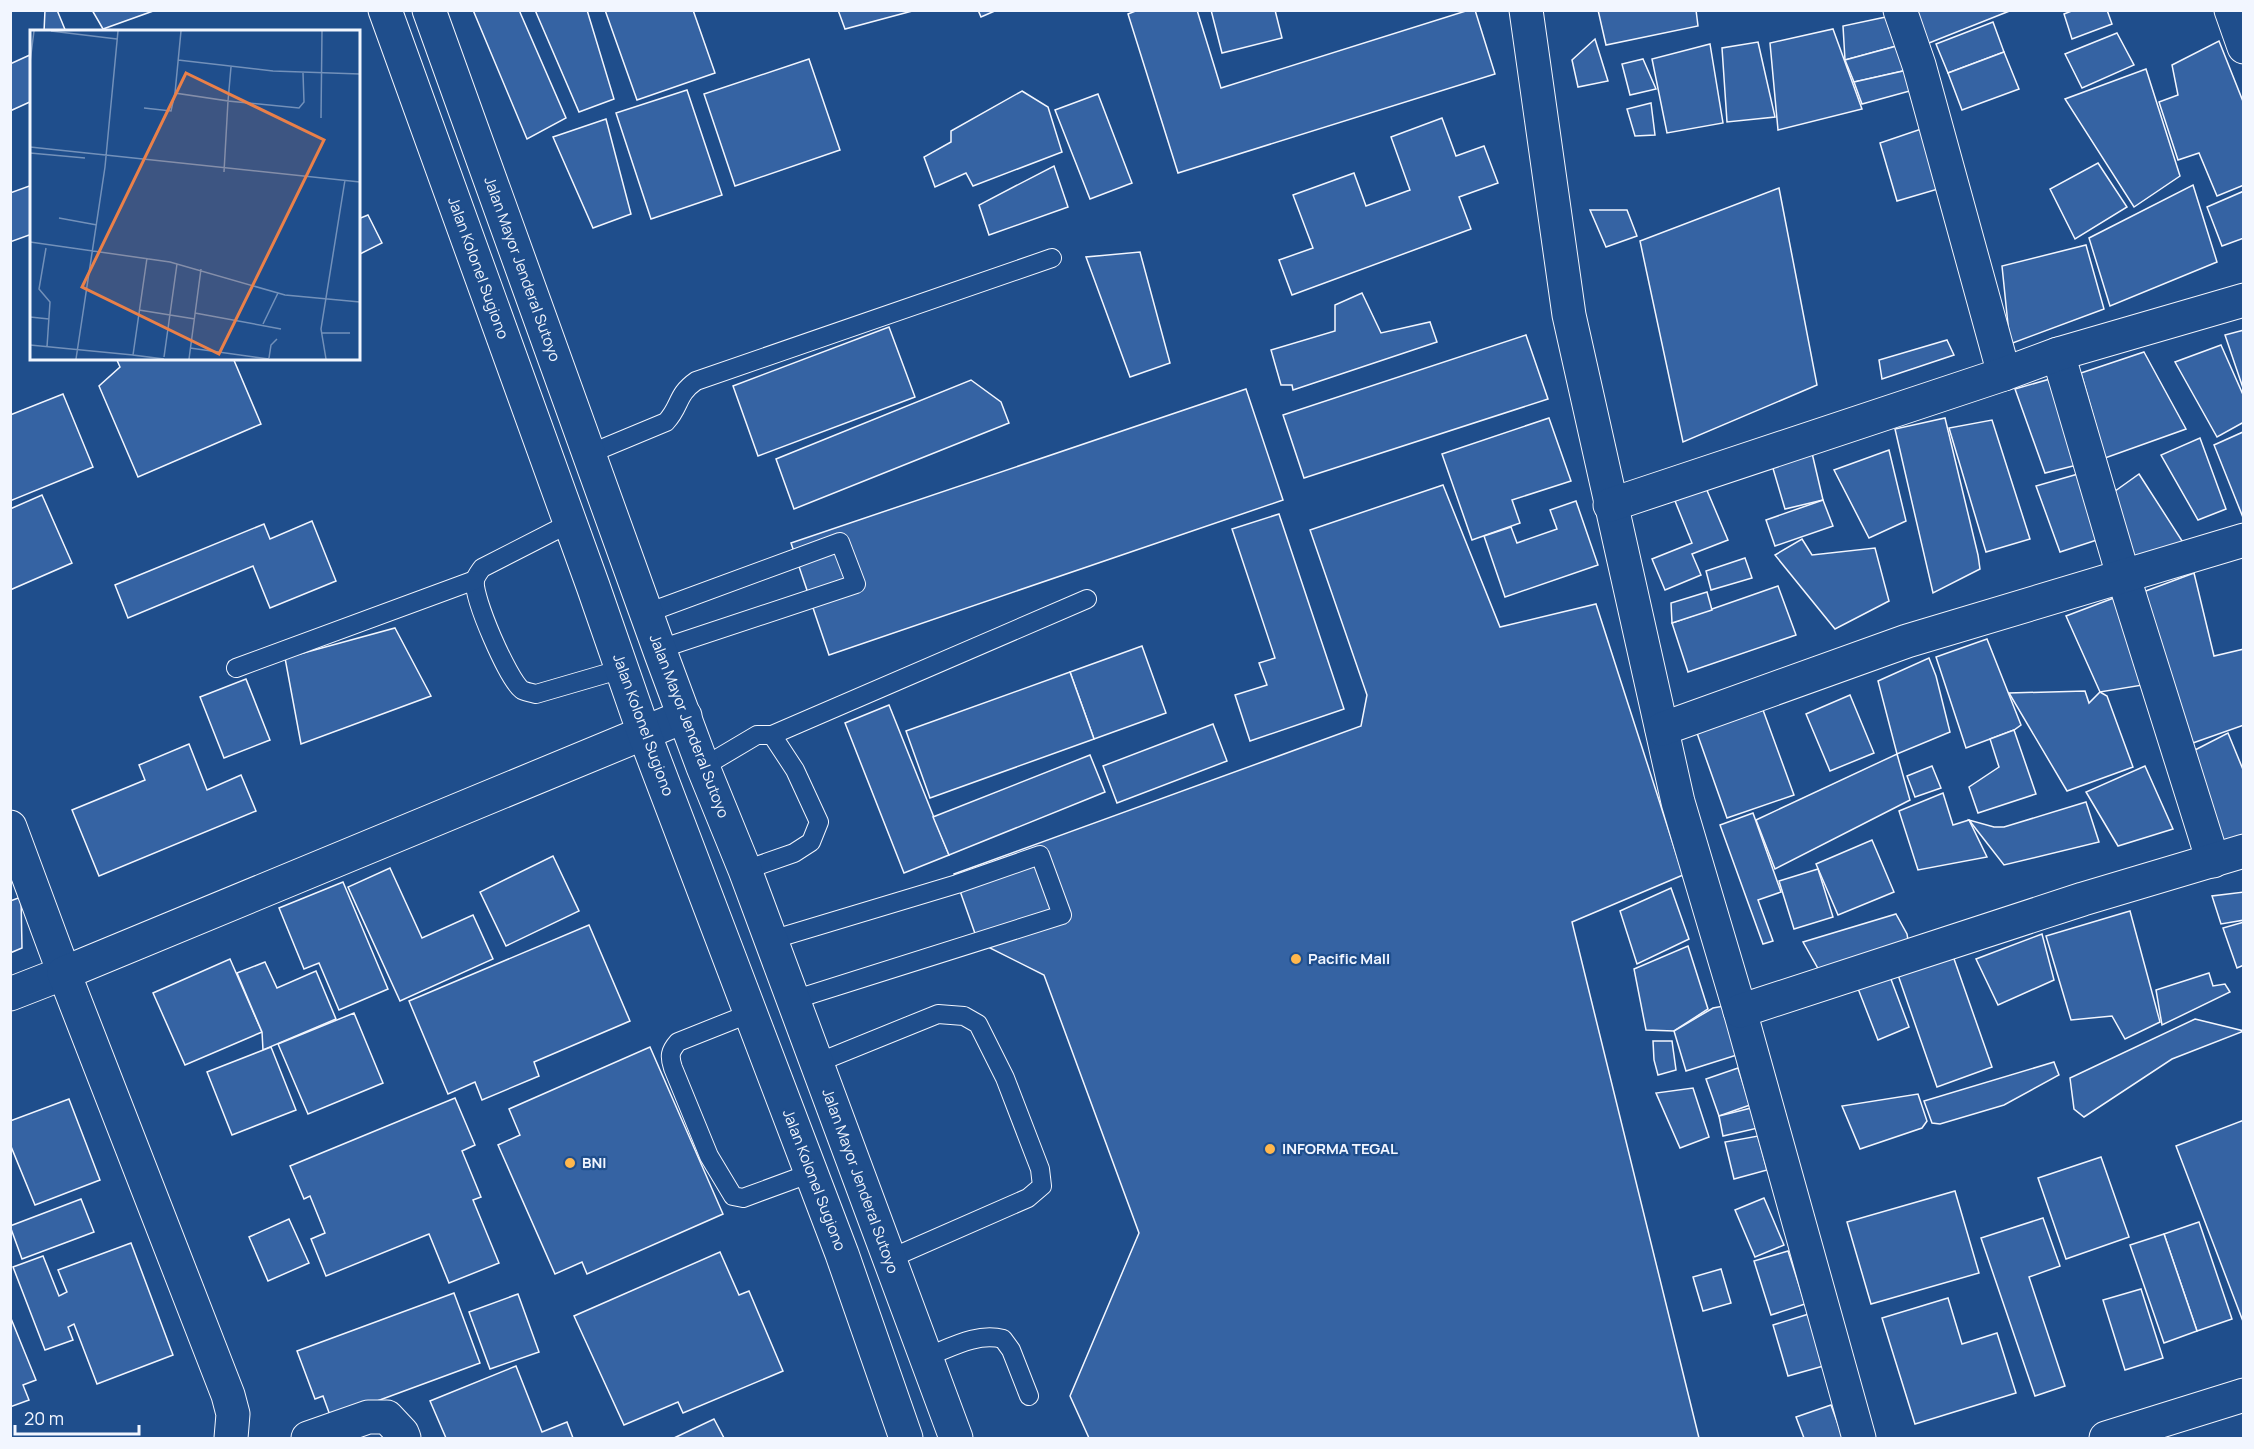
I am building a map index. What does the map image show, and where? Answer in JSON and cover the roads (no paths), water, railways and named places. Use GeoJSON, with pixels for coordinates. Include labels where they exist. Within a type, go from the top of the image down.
{"type":"FeatureCollection","features":[{"type":"Feature","properties":{"kind":"main road","name":"Jalan Kolonel Sugiono"},"geometry":{"type":"LineString","coordinates":[[385,10],[644,733],[811,1173],[906,1438]]}},
{"type":"Feature","properties":{"kind":"main road","name":"Jalan Mayor Jenderal Sutoyo"},"geometry":{"type":"LineString","coordinates":[[429,10],[703,767],[745,870],[956,1438]]}},
{"type":"Feature","properties":{"kind":"main road"},"geometry":{"type":"LineString","coordinates":[[1526,10],[1569,315],[1678,802],[1740,1011],[1859,1438]]}},
{"type":"Feature","properties":{"kind":"main road"},"geometry":{"type":"LineString","coordinates":[[1900,10],[1919,64],[2004,374]]}},
{"type":"Feature","properties":{"kind":"main road"},"geometry":{"type":"LineString","coordinates":[[2231,10],[2244,47]]}},
{"type":"Feature","properties":{"kind":"main road"},"geometry":{"type":"LineString","coordinates":[[1610,505],[2058,354],[2244,300]]}},
{"type":"Feature","properties":{"kind":"main road"},"geometry":{"type":"LineString","coordinates":[[2058,354],[2123,575],[2213,861]]}},
{"type":"Feature","properties":{"kind":"main road"},"geometry":{"type":"LineString","coordinates":[[1662,729],[1907,641],[2244,540]]}},
{"type":"Feature","properties":{"kind":"main road"},"geometry":{"type":"LineString","coordinates":[[10,994],[685,716]]}},
{"type":"Feature","properties":{"kind":"main road"},"geometry":{"type":"LineString","coordinates":[[10,827],[64,973],[228,1395],[233,1414],[231,1438]]}},
{"type":"Feature","properties":{"kind":"main road"},"geometry":{"type":"LineString","coordinates":[[1740,1011],[2083,899],[2244,851]]}},
{"type":"Feature","properties":{"kind":"main road"},"geometry":{"type":"LineString","coordinates":[[2106,1438],[2244,1395]]}},
{"type":"Feature","properties":{"kind":"main road"},"geometry":{"type":"LineString","coordinates":[[308,1438],[368,1417],[387,1417],[404,1438]]}},
{"type":"Feature","properties":{"kind":"lane"},"geometry":{"type":"LineString","coordinates":[[589,454],[666,422],[675,412],[683,391],[696,381],[1052,258]]}},
{"type":"Feature","properties":{"kind":"lane"},"geometry":{"type":"LineString","coordinates":[[570,523],[482,568],[475,580],[476,592],[485,618],[510,675],[523,690],[536,694],[622,669]]}},
{"type":"Feature","properties":{"kind":"lane"},"geometry":{"type":"LineString","coordinates":[[647,613],[840,542],[856,584],[660,650]]}},
{"type":"Feature","properties":{"kind":"lane"},"geometry":{"type":"LineString","coordinates":[[236,668],[475,580]]}},
{"type":"Feature","properties":{"kind":"lane"},"geometry":{"type":"LineString","coordinates":[[703,767],[757,735],[772,735],[1087,599]]}},
{"type":"Feature","properties":{"kind":"lane"},"geometry":{"type":"LineString","coordinates":[[745,870],[794,853],[811,842],[819,822],[795,770],[772,735]]}},
{"type":"Feature","properties":{"kind":"lane"},"geometry":{"type":"LineString","coordinates":[[771,940],[957,884],[1040,855],[1062,915],[793,1000]]}},
{"type":"Feature","properties":{"kind":"lane"},"geometry":{"type":"LineString","coordinates":[[751,1013],[678,1042],[670,1058],[673,1068],[709,1156],[733,1196],[743,1198],[811,1173]]}},
{"type":"Feature","properties":{"kind":"lane"},"geometry":{"type":"LineString","coordinates":[[817,1063],[938,1014],[964,1016],[978,1024],[1005,1078],[1040,1169],[1042,1186],[1028,1198],[890,1259]]}},
{"type":"Feature","properties":{"kind":"lane"},"geometry":{"type":"LineString","coordinates":[[926,1357],[977,1338],[992,1336],[1003,1339],[1011,1350],[1029,1396]]}},
{"type":"Feature","properties":{"kind":"place","name":"Pacific Mall"},"geometry":{"type":"Point","coordinates":[1296,959]}},
{"type":"Feature","properties":{"kind":"place","name":"INFORMA TEGAL"},"geometry":{"type":"Point","coordinates":[1270,1149]}},
{"type":"Feature","properties":{"kind":"place","name":"BNI"},"geometry":{"type":"Point","coordinates":[570,1163]}}]}
